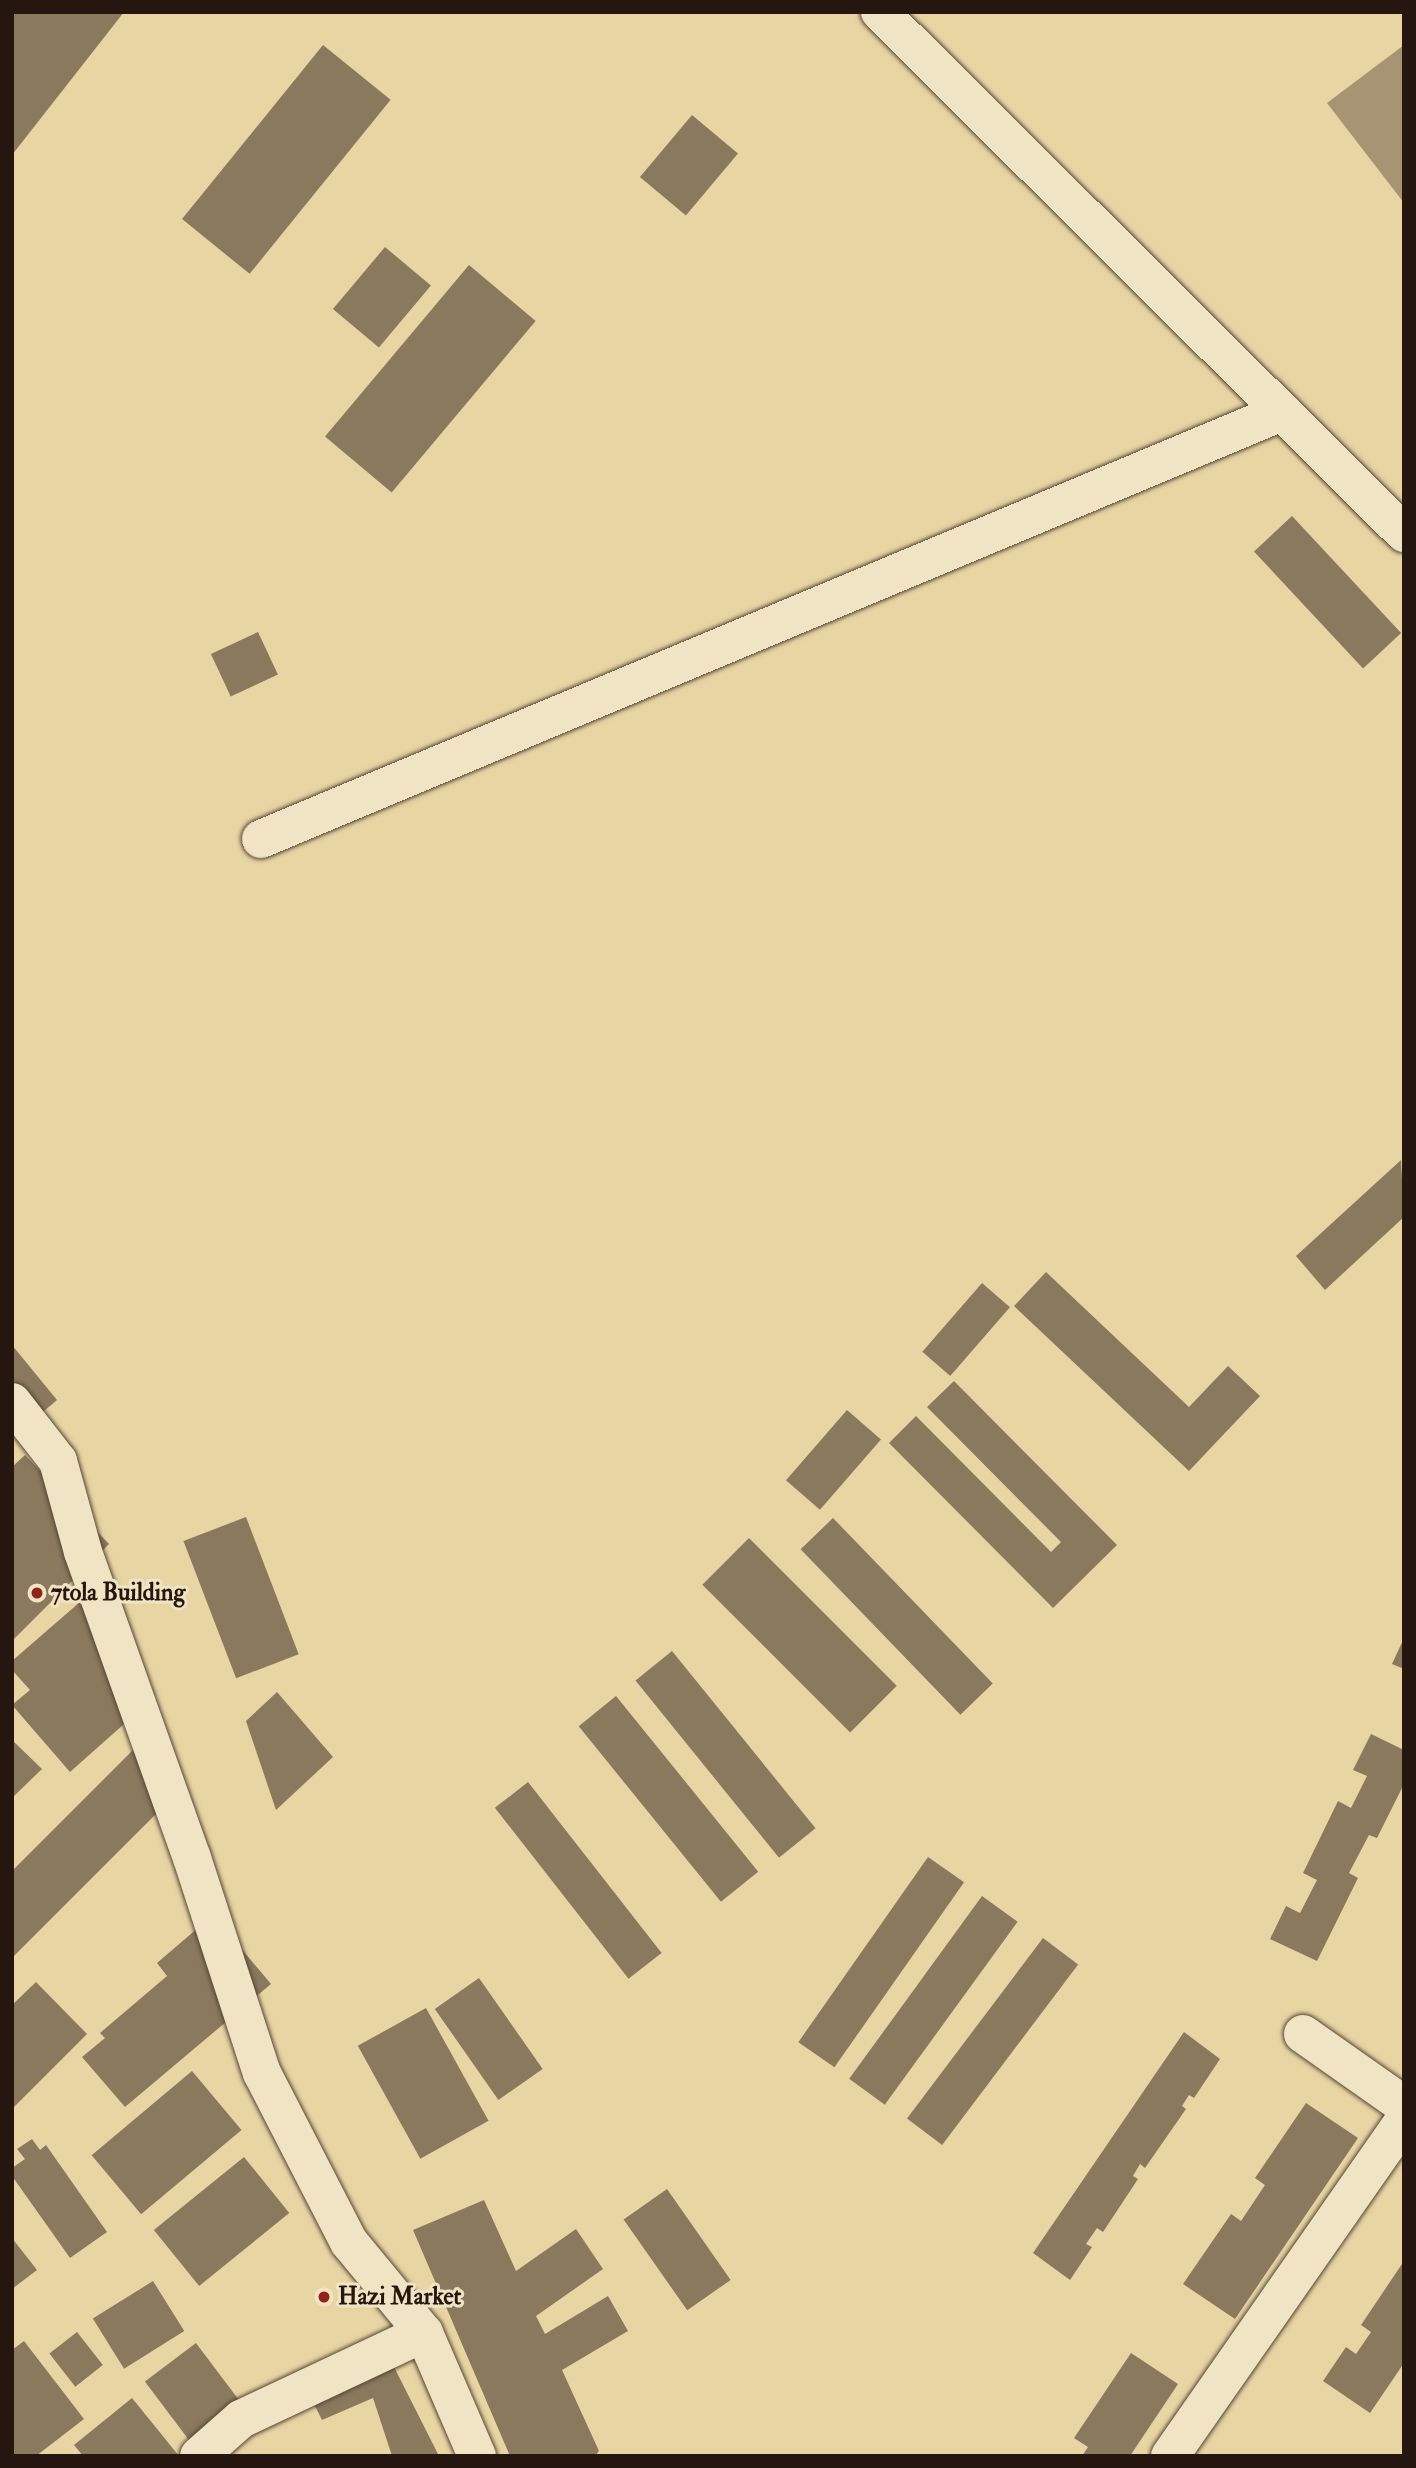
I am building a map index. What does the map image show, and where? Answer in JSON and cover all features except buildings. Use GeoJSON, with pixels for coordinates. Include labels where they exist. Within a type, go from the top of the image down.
{"type":"FeatureCollection","features":[{"type":"Feature","properties":{"kind":"street"},"geometry":{"type":"LineString","coordinates":[[880,12],[1404,533]]}},
{"type":"Feature","properties":{"kind":"street"},"geometry":{"type":"LineString","coordinates":[[261,839],[1282,412]]}},
{"type":"Feature","properties":{"kind":"street"},"geometry":{"type":"LineString","coordinates":[[12,1402],[58,1461],[83,1552],[192,1858],[262,2073],[349,2242],[424,2333],[477,2456]]}},
{"type":"Feature","properties":{"kind":"street"},"geometry":{"type":"LineString","coordinates":[[1303,2034],[1404,2105]]}},
{"type":"Feature","properties":{"kind":"street"},"geometry":{"type":"LineString","coordinates":[[1170,2456],[1404,2120]]}},
{"type":"Feature","properties":{"kind":"street"},"geometry":{"type":"LineString","coordinates":[[199,2456],[241,2419],[424,2333]]}},
{"type":"Feature","properties":{"kind":"shaded area"},"geometry":{"type":"Polygon","coordinates":[[[1404,45],[1404,203],[1327,103],[1404,45]]]}},
{"type":"Feature","properties":{"kind":"place","name":"7tola Building"},"geometry":{"type":"Point","coordinates":[37,1593]}},
{"type":"Feature","properties":{"kind":"place","name":"Hazi Market"},"geometry":{"type":"Point","coordinates":[324,2297]}}]}
